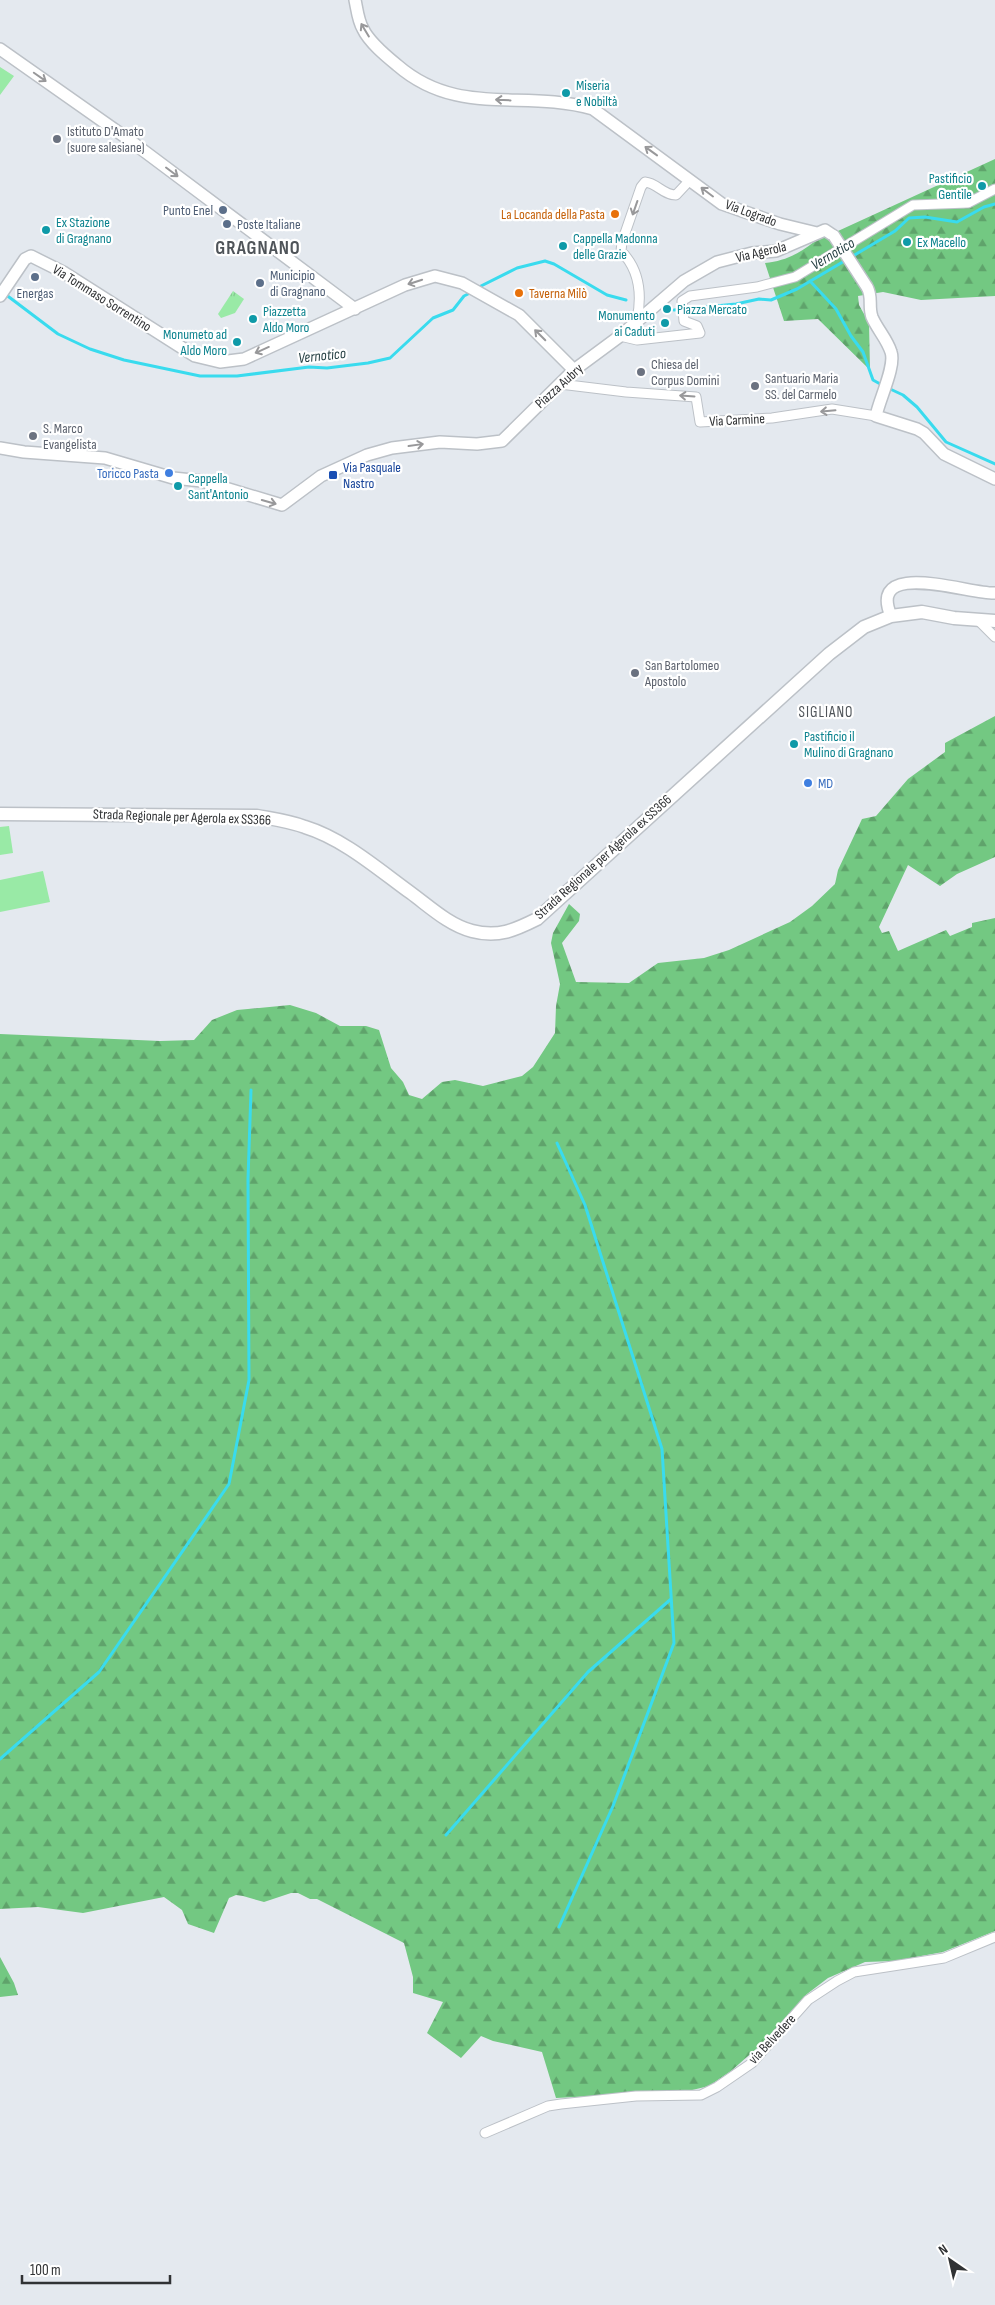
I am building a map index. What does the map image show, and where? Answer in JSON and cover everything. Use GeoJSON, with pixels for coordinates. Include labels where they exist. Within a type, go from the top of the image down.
{"type":"FeatureCollection","features":[{"type":"Feature","properties":{"kind":"main road","name":"Strada Regionale per Agerola ex SS366"},"geometry":{"type":"LineString","coordinates":[[0,814],[257,816],[280,820],[307,827],[335,842],[449,921],[472,931],[490,934],[513,932],[537,918],[829,654],[864,627],[891,616],[922,612],[995,621]]}},
{"type":"Feature","properties":{"kind":"street","name":"Via Logrado"},"geometry":{"type":"LineString","coordinates":[[355,0],[363,30],[389,59],[410,77],[450,95],[471,99],[574,104],[593,109],[731,208],[817,234]]}},
{"type":"Feature","properties":{"kind":"street"},"geometry":{"type":"LineString","coordinates":[[0,49],[128,139],[354,309]]}},
{"type":"Feature","properties":{"kind":"street"},"geometry":{"type":"LineString","coordinates":[[620,336],[637,320],[640,296],[637,276],[630,260],[621,251],[622,242],[641,187],[645,182],[652,183],[667,194],[676,195],[690,180]]}},
{"type":"Feature","properties":{"kind":"street"},"geometry":{"type":"LineString","coordinates":[[620,336],[637,340],[700,333],[697,326],[684,321],[682,301],[690,296],[757,287],[796,277],[912,205],[968,203],[995,189]]}},
{"type":"Feature","properties":{"kind":"street"},"geometry":{"type":"LineString","coordinates":[[780,224],[786,229],[787,237],[783,247]]}},
{"type":"Feature","properties":{"kind":"street","name":"Via Agerola"},"geometry":{"type":"LineString","coordinates":[[637,320],[684,281],[717,262],[752,253],[776,251],[825,230],[834,236],[871,294],[870,307],[872,318],[892,354],[892,364],[876,416]]}},
{"type":"Feature","properties":{"kind":"street","name":"Via Tommaso Sorrentino"},"geometry":{"type":"LineString","coordinates":[[0,296],[25,259],[31,256],[63,272],[195,356],[220,362],[244,359],[405,285],[435,276],[462,283],[520,315],[574,370]]}},
{"type":"Feature","properties":{"kind":"street","name":"Piazza Aubry"},"geometry":{"type":"LineString","coordinates":[[0,448],[24,452],[105,458],[174,478],[202,481],[282,505],[322,476],[367,455],[392,448],[440,442],[477,444],[502,441],[574,370],[620,336]]}},
{"type":"Feature","properties":{"kind":"street","name":"Via Carmine"},"geometry":{"type":"LineString","coordinates":[[560,384],[626,392],[696,397],[700,422],[772,418],[832,409],[876,416]]}},
{"type":"Feature","properties":{"kind":"street"},"geometry":{"type":"LineString","coordinates":[[876,416],[924,433],[944,454],[995,479]]}},
{"type":"Feature","properties":{"kind":"street"},"geometry":{"type":"LineString","coordinates":[[891,616],[885,603],[886,595],[891,590],[917,582],[995,593]]}},
{"type":"Feature","properties":{"kind":"street"},"geometry":{"type":"LineString","coordinates":[[978,620],[995,637]]}},
{"type":"Feature","properties":{"kind":"street","name":"via Belvedere"},"geometry":{"type":"LineString","coordinates":[[485,2132],[548,2106],[636,2096],[701,2095],[717,2088],[752,2063],[808,2000],[836,1981],[854,1972],[944,1958],[995,1937]]}},
{"type":"Feature","properties":{"kind":"green space"},"geometry":{"type":"Polygon","coordinates":[[[0,67],[14,76],[0,95],[0,67]]]}},
{"type":"Feature","properties":{"kind":"green space"},"geometry":{"type":"Polygon","coordinates":[[[995,159],[995,296],[921,300],[883,292],[858,296],[859,305],[869,323],[870,370],[818,319],[784,321],[765,263],[779,261],[791,256],[814,242],[995,159]]]}},
{"type":"Feature","properties":{"kind":"green space"},"geometry":{"type":"Polygon","coordinates":[[[233,291],[244,299],[235,313],[221,318],[218,314],[233,291]]]}},
{"type":"Feature","properties":{"kind":"green space"},"geometry":{"type":"Polygon","coordinates":[[[995,716],[995,857],[957,874],[940,886],[908,865],[879,927],[882,933],[889,931],[898,951],[946,930],[950,936],[972,927],[972,923],[995,918],[995,1931],[943,1952],[894,1961],[865,1962],[828,1978],[807,1994],[765,2041],[731,2071],[709,2086],[688,2091],[556,2098],[542,2052],[493,2041],[481,2036],[461,2058],[427,2033],[443,2002],[413,1993],[413,1977],[404,1943],[317,1899],[310,1899],[298,1893],[291,1893],[264,1902],[236,1895],[229,1898],[214,1933],[188,1924],[182,1910],[164,1897],[83,1913],[38,1907],[0,1909],[0,1034],[160,1041],[194,1040],[212,1020],[237,1010],[290,1005],[316,1013],[340,1026],[366,1026],[379,1030],[391,1068],[403,1082],[409,1095],[422,1099],[442,1082],[455,1080],[483,1086],[522,1076],[533,1067],[555,1033],[556,1006],[560,984],[551,943],[553,933],[569,904],[580,914],[579,921],[562,943],[576,982],[629,983],[658,963],[704,958],[729,950],[790,922],[812,906],[835,884],[838,870],[862,819],[876,816],[908,779],[945,752],[945,743],[995,716]]]}},
{"type":"Feature","properties":{"kind":"green space"},"geometry":{"type":"Polygon","coordinates":[[[9,826],[13,853],[0,855],[0,827],[9,826]]]}},
{"type":"Feature","properties":{"kind":"green space"},"geometry":{"type":"Polygon","coordinates":[[[43,871],[50,902],[0,912],[0,880],[43,871]]]}},
{"type":"Feature","properties":{"kind":"green space"},"geometry":{"type":"Polygon","coordinates":[[[0,1957],[14,1983],[18,1995],[0,1997],[0,1957]]]}},
{"type":"Feature","properties":{"kind":"waterway","name":"Vernotico"},"geometry":{"type":"LineString","coordinates":[[674,310],[736,304],[759,299],[771,300],[797,289],[895,231],[909,218],[925,217],[957,222],[984,207],[995,204]]}},
{"type":"Feature","properties":{"kind":"waterway","name":"Vernotico"},"geometry":{"type":"LineString","coordinates":[[477,288],[517,268],[545,261],[554,264],[607,295],[626,300]]}},
{"type":"Feature","properties":{"kind":"waterway"},"geometry":{"type":"LineString","coordinates":[[810,281],[836,309],[851,336],[863,352],[873,380],[882,385]]}},
{"type":"Feature","properties":{"kind":"waterway","name":"Vernotico"},"geometry":{"type":"LineString","coordinates":[[5,294],[58,334],[90,349],[124,360],[200,376],[237,376],[309,367],[327,368],[390,358],[433,318],[453,310],[464,296],[472,292]]}},
{"type":"Feature","properties":{"kind":"waterway"},"geometry":{"type":"LineString","coordinates":[[888,388],[903,395],[917,407],[946,442],[995,464]]}},
{"type":"Feature","properties":{"kind":"waterway"},"geometry":{"type":"LineString","coordinates":[[0,1759],[99,1672],[229,1484],[249,1380],[248,1179],[251,1090]]}},
{"type":"Feature","properties":{"kind":"waterway"},"geometry":{"type":"LineString","coordinates":[[557,1143],[585,1205],[662,1449],[674,1643],[613,1806],[559,1927]]}},
{"type":"Feature","properties":{"kind":"waterway"},"geometry":{"type":"LineString","coordinates":[[446,1835],[588,1672],[671,1599]]}},
{"type":"Feature","properties":{"kind":"place","name":"Miseria e Nobiltà"},"geometry":{"type":"Point","coordinates":[566,93]}},
{"type":"Feature","properties":{"kind":"place","name":"Istituto D'Amato (suore salesiane)"},"geometry":{"type":"Point","coordinates":[57,139]}},
{"type":"Feature","properties":{"kind":"place","name":"Pastificio Gentile"},"geometry":{"type":"Point","coordinates":[982,186]}},
{"type":"Feature","properties":{"kind":"place","name":"Punto Enel"},"geometry":{"type":"Point","coordinates":[223,210]}},
{"type":"Feature","properties":{"kind":"place","name":"La Locanda della Pasta"},"geometry":{"type":"Point","coordinates":[615,214]}},
{"type":"Feature","properties":{"kind":"place","name":"Poste Italiane"},"geometry":{"type":"Point","coordinates":[227,224]}},
{"type":"Feature","properties":{"kind":"place","name":"Ex Stazione di Gragnano"},"geometry":{"type":"Point","coordinates":[46,230]}},
{"type":"Feature","properties":{"kind":"place","name":"Ex Macello"},"geometry":{"type":"Point","coordinates":[907,242]}},
{"type":"Feature","properties":{"kind":"place","name":"Cappella Madonna delle Grazie"},"geometry":{"type":"Point","coordinates":[563,246]}},
{"type":"Feature","properties":{"kind":"place","name":"Energas"},"geometry":{"type":"Point","coordinates":[35,277]}},
{"type":"Feature","properties":{"kind":"place","name":"Municipio di Gragnano"},"geometry":{"type":"Point","coordinates":[260,283]}},
{"type":"Feature","properties":{"kind":"place","name":"Taverna Milò"},"geometry":{"type":"Point","coordinates":[519,293]}},
{"type":"Feature","properties":{"kind":"place","name":"Piazza Mercato"},"geometry":{"type":"Point","coordinates":[667,309]}},
{"type":"Feature","properties":{"kind":"place","name":"Piazzetta Aldo Moro"},"geometry":{"type":"Point","coordinates":[253,319]}},
{"type":"Feature","properties":{"kind":"place","name":"Monumento ai Caduti"},"geometry":{"type":"Point","coordinates":[665,323]}},
{"type":"Feature","properties":{"kind":"place","name":"Monumeto ad Aldo Moro"},"geometry":{"type":"Point","coordinates":[237,342]}},
{"type":"Feature","properties":{"kind":"place","name":"Chiesa del Corpus Domini"},"geometry":{"type":"Point","coordinates":[641,372]}},
{"type":"Feature","properties":{"kind":"place","name":"Santuario Maria SS. del Carmelo"},"geometry":{"type":"Point","coordinates":[755,386]}},
{"type":"Feature","properties":{"kind":"place","name":"S. Marco Evangelista"},"geometry":{"type":"Point","coordinates":[33,436]}},
{"type":"Feature","properties":{"kind":"place","name":"Toricco Pasta"},"geometry":{"type":"Point","coordinates":[169,473]}},
{"type":"Feature","properties":{"kind":"place","name":"Via Pasquale Nastro"},"geometry":{"type":"Point","coordinates":[333,475]}},
{"type":"Feature","properties":{"kind":"place","name":"Cappella Sant'Antonio"},"geometry":{"type":"Point","coordinates":[178,486]}},
{"type":"Feature","properties":{"kind":"place","name":"San Bartolomeo Apostolo"},"geometry":{"type":"Point","coordinates":[635,673]}},
{"type":"Feature","properties":{"kind":"place","name":"Pastificio il Mulino di Gragnano"},"geometry":{"type":"Point","coordinates":[794,744]}},
{"type":"Feature","properties":{"kind":"place","name":"MD"},"geometry":{"type":"Point","coordinates":[808,783]}},
{"type":"Feature","properties":{"kind":"district","name":"GRAGNANO"},"geometry":{"type":"Point","coordinates":[258,248]}},
{"type":"Feature","properties":{"kind":"district","name":"SIGLIANO"},"geometry":{"type":"Point","coordinates":[826,712]}}]}
